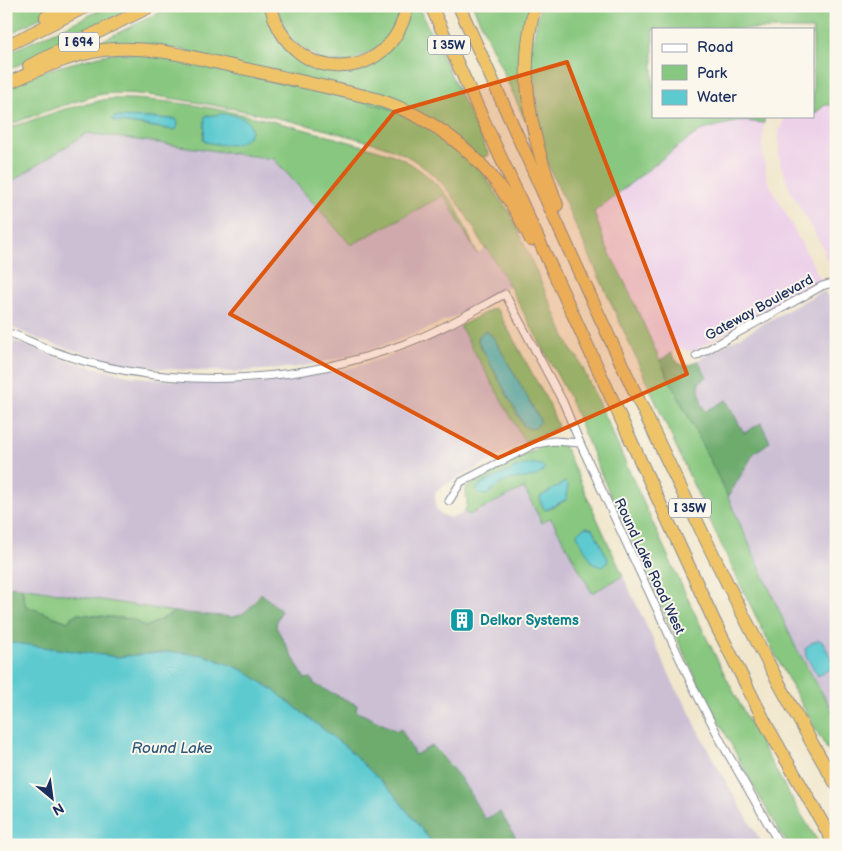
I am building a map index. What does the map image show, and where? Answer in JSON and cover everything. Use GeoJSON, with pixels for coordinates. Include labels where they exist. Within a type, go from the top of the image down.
{"type":"FeatureCollection","features":[{"type":"Feature","properties":{"kind":"highway"},"geometry":{"type":"LineString","coordinates":[[6,44],[66,6]]}},
{"type":"Feature","properties":{"kind":"highway","name":"I 694"},"geometry":{"type":"LineString","coordinates":[[6,44],[87,6]]}},
{"type":"Feature","properties":{"kind":"highway","name":"I 694"},"geometry":{"type":"LineString","coordinates":[[6,77],[151,6]]}},
{"type":"Feature","properties":{"kind":"highway"},"geometry":{"type":"LineString","coordinates":[[271,6],[278,28],[297,52],[316,63],[338,66],[361,62],[376,56],[388,47],[401,27],[407,6]]}},
{"type":"Feature","properties":{"kind":"highway","name":"I 35W"},"geometry":{"type":"LineString","coordinates":[[431,6],[732,659],[768,728],[835,845]]}},
{"type":"Feature","properties":{"kind":"highway","name":"I 35W"},"geometry":{"type":"LineString","coordinates":[[459,6],[633,391],[740,611],[781,688],[836,784]]}},
{"type":"Feature","properties":{"kind":"highway"},"geometry":{"type":"LineString","coordinates":[[535,6],[526,68],[532,124],[554,196],[604,327]]}},
{"type":"Feature","properties":{"kind":"highway"},"geometry":{"type":"LineString","coordinates":[[6,84],[56,63],[90,53],[120,49],[151,50],[188,56],[357,94],[389,103],[414,113],[448,133],[485,169],[499,188],[527,232],[547,276],[608,390]]}},
{"type":"Feature","properties":{"kind":"highway"},"geometry":{"type":"LineString","coordinates":[[815,812],[831,845]]}},
{"type":"Feature","properties":{"kind":"street","name":"Gateway Boulevard"},"geometry":{"type":"LineString","coordinates":[[696,356],[822,286],[835,283]]}},
{"type":"Feature","properties":{"kind":"street","name":"Round Lake Road West"},"geometry":{"type":"LineString","coordinates":[[6,334],[12,334],[48,349],[126,369],[180,377],[242,378],[290,373],[384,352],[450,324],[505,294],[563,402],[693,687],[724,747],[780,845]]}},
{"type":"Feature","properties":{"kind":"street"},"geometry":{"type":"LineString","coordinates":[[449,501],[461,482],[535,444],[554,441],[580,442]]}},
{"type":"Feature","properties":{"kind":"highlighted area"},"geometry":{"type":"Polygon","coordinates":[[[567,62],[687,374],[498,458],[230,314],[394,112],[567,62]]]}},
{"type":"Feature","properties":{"kind":"shaded area"},"geometry":{"type":"Polygon","coordinates":[[[828,104],[836,105],[836,267],[828,261],[824,254],[825,251],[790,190],[779,155],[779,132],[785,118],[814,118],[814,115],[828,104]]]}},
{"type":"Feature","properties":{"kind":"shaded area"},"geometry":{"type":"Polygon","coordinates":[[[741,121],[764,123],[762,147],[767,179],[821,280],[693,351],[684,350],[682,347],[660,360],[601,234],[594,212],[700,131],[741,121]]]}},
{"type":"Feature","properties":{"kind":"shaded area"},"geometry":{"type":"Polygon","coordinates":[[[87,133],[274,159],[351,245],[445,195],[476,254],[487,248],[509,286],[460,314],[418,333],[343,358],[299,367],[236,372],[168,369],[133,365],[46,342],[6,325],[6,185],[87,133]]]}},
{"type":"Feature","properties":{"kind":"shaded area"},"geometry":{"type":"Polygon","coordinates":[[[825,292],[836,310],[836,717],[795,646],[728,497],[754,453],[770,442],[744,433],[703,407],[700,398],[699,381],[707,377],[698,360],[819,293],[825,292]]]}},
{"type":"Feature","properties":{"kind":"shaded area"},"geometry":{"type":"Polygon","coordinates":[[[460,326],[525,442],[441,487],[436,492],[436,508],[440,514],[450,518],[464,512],[469,515],[524,488],[542,522],[551,518],[592,593],[623,576],[677,691],[709,752],[763,845],[520,845],[500,812],[485,819],[461,779],[439,751],[431,746],[415,755],[397,731],[355,711],[357,705],[305,679],[278,632],[276,627],[277,620],[260,593],[247,611],[232,617],[175,612],[6,586],[6,342],[16,342],[65,360],[130,376],[206,384],[255,383],[322,374],[353,367],[416,346],[460,326]]]}},
{"type":"Feature","properties":{"kind":"green space"},"geometry":{"type":"Polygon","coordinates":[[[6,6],[62,6],[6,36],[6,6]]]}},
{"type":"Feature","properties":{"kind":"green space"},"geometry":{"type":"Polygon","coordinates":[[[109,6],[138,6],[6,71],[6,54],[109,6]]]}},
{"type":"Feature","properties":{"kind":"green space"},"geometry":{"type":"Polygon","coordinates":[[[173,6],[268,6],[303,60],[369,64],[410,6],[418,6],[489,155],[480,159],[434,121],[179,49],[91,46],[173,6]]]}},
{"type":"Feature","properties":{"kind":"green space"},"geometry":{"type":"Polygon","coordinates":[[[276,6],[402,6],[402,12],[384,44],[351,62],[323,61],[290,39],[276,6]]]}},
{"type":"Feature","properties":{"kind":"green space"},"geometry":{"type":"Polygon","coordinates":[[[473,6],[532,6],[528,119],[525,120],[473,6]]]}},
{"type":"Feature","properties":{"kind":"green space"},"geometry":{"type":"Polygon","coordinates":[[[540,6],[836,6],[836,105],[825,105],[814,114],[814,28],[652,28],[652,118],[764,118],[764,123],[741,121],[700,131],[594,212],[605,244],[626,285],[662,365],[718,475],[795,646],[836,717],[836,764],[795,692],[739,582],[548,165],[536,124],[530,56],[540,6]]]}},
{"type":"Feature","properties":{"kind":"green space"},"geometry":{"type":"Polygon","coordinates":[[[111,53],[162,54],[386,107],[434,129],[476,164],[511,214],[571,350],[578,358],[691,606],[752,727],[820,845],[788,845],[756,791],[698,682],[663,610],[605,483],[569,397],[505,278],[487,248],[485,249],[471,223],[446,188],[436,177],[412,159],[380,145],[270,116],[160,96],[126,93],[100,95],[6,126],[6,88],[46,70],[111,53]]]}},
{"type":"Feature","properties":{"kind":"green space"},"geometry":{"type":"Polygon","coordinates":[[[108,99],[138,99],[198,106],[288,125],[399,157],[419,169],[448,196],[455,205],[477,254],[444,195],[351,245],[274,159],[87,133],[6,185],[6,129],[65,109],[108,99]],[[207,115],[203,139],[205,142],[234,145],[251,132],[247,122],[207,115]],[[114,117],[113,120],[115,121],[174,130],[178,124],[176,119],[114,117]]]}},
{"type":"Feature","properties":{"kind":"green space"},"geometry":{"type":"Polygon","coordinates":[[[494,308],[498,311],[550,406],[558,427],[525,442],[460,326],[494,308]]]}},
{"type":"Feature","properties":{"kind":"green space"},"geometry":{"type":"Polygon","coordinates":[[[671,353],[683,365],[689,365],[698,360],[707,377],[699,382],[701,401],[706,411],[726,400],[744,433],[761,423],[770,442],[754,453],[728,497],[660,360],[671,353]]]}},
{"type":"Feature","properties":{"kind":"green space"},"geometry":{"type":"Polygon","coordinates":[[[561,439],[623,576],[592,593],[551,518],[542,523],[524,488],[469,515],[464,512],[467,504],[467,486],[538,448],[561,439]],[[565,482],[540,497],[547,510],[566,500],[565,482]]]}},
{"type":"Feature","properties":{"kind":"green space"},"geometry":{"type":"Polygon","coordinates":[[[6,586],[21,587],[26,606],[68,622],[77,614],[132,619],[146,627],[175,612],[237,616],[249,608],[261,593],[281,611],[276,627],[305,679],[311,678],[314,684],[357,705],[356,711],[397,731],[401,729],[415,755],[431,746],[435,748],[461,779],[485,819],[500,812],[520,845],[434,845],[392,792],[347,748],[276,692],[243,670],[204,655],[171,652],[117,657],[6,642],[6,586]]]}},
{"type":"Feature","properties":{"kind":"green space"},"geometry":{"type":"Polygon","coordinates":[[[22,587],[175,612],[146,627],[132,619],[78,614],[68,622],[25,606],[22,587]]]}},
{"type":"Feature","properties":{"kind":"water"},"geometry":{"type":"Polygon","coordinates":[[[223,114],[244,118],[249,124],[251,131],[243,141],[231,145],[204,141],[205,116],[223,114]]]}},
{"type":"Feature","properties":{"kind":"water"},"geometry":{"type":"Polygon","coordinates":[[[114,117],[176,119],[178,124],[176,130],[115,121],[112,119],[114,117]]]}},
{"type":"Feature","properties":{"kind":"water"},"geometry":{"type":"Polygon","coordinates":[[[485,330],[494,338],[539,418],[540,422],[536,427],[530,429],[524,426],[478,341],[479,336],[485,330]]]}},
{"type":"Feature","properties":{"kind":"water"},"geometry":{"type":"Polygon","coordinates":[[[541,465],[545,469],[533,477],[504,483],[487,495],[479,494],[477,489],[481,484],[521,466],[541,465]]]}},
{"type":"Feature","properties":{"kind":"water"},"geometry":{"type":"Polygon","coordinates":[[[565,482],[568,485],[567,499],[545,510],[540,497],[565,482]]]}},
{"type":"Feature","properties":{"kind":"water"},"geometry":{"type":"Polygon","coordinates":[[[586,527],[593,529],[608,559],[607,563],[602,567],[593,564],[578,537],[579,531],[586,527]]]}},
{"type":"Feature","properties":{"kind":"water"},"geometry":{"type":"Polygon","coordinates":[[[819,640],[823,642],[834,664],[832,668],[818,676],[806,656],[805,649],[811,643],[819,640]]]}},
{"type":"Feature","properties":{"kind":"water","name":"Round Lake"},"geometry":{"type":"Polygon","coordinates":[[[6,642],[117,657],[171,652],[204,655],[243,670],[276,692],[347,748],[392,792],[434,845],[6,845],[6,642]]]}},
{"type":"Feature","properties":{"kind":"place","name":"Delkor Systems"},"geometry":{"type":"Point","coordinates":[462,620]}}]}
